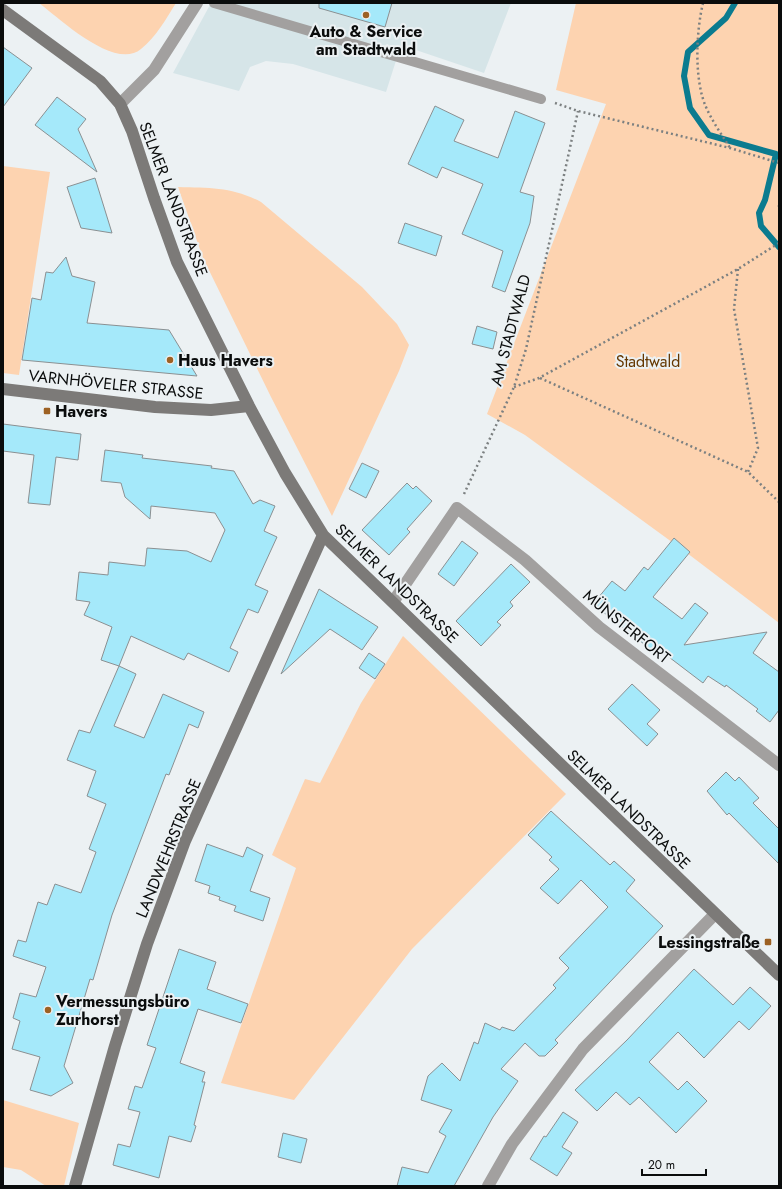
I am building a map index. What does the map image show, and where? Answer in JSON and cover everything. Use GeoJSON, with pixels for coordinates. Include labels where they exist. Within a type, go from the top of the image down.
{"type":"FeatureCollection","features":[{"type":"Feature","properties":{"kind":"main road","name":"SELMER LANDSTRASSE"},"geometry":{"type":"LineString","coordinates":[[3,10],[100,81],[120,104],[132,131],[177,262],[249,406],[285,472],[323,535],[779,975]]}},
{"type":"Feature","properties":{"kind":"main road","name":"VARNHÖVELER STRASSE"},"geometry":{"type":"LineString","coordinates":[[3,389],[155,407],[210,410],[249,406]]}},
{"type":"Feature","properties":{"kind":"main road","name":"LANDWEHRSTRASSE"},"geometry":{"type":"LineString","coordinates":[[76,1186],[115,1046],[147,944],[185,841],[323,535]]}},
{"type":"Feature","properties":{"kind":"street"},"geometry":{"type":"LineString","coordinates":[[120,104],[154,70],[197,3]]}},
{"type":"Feature","properties":{"kind":"street"},"geometry":{"type":"LineString","coordinates":[[393,602],[458,508]]}},
{"type":"Feature","properties":{"kind":"street","name":"MÜNSTERFORT"},"geometry":{"type":"LineString","coordinates":[[458,508],[525,560],[599,627],[779,766]]}},
{"type":"Feature","properties":{"kind":"street"},"geometry":{"type":"LineString","coordinates":[[488,1186],[512,1144],[583,1049],[715,914]]}},
{"type":"Feature","properties":{"kind":"lane"},"geometry":{"type":"LineString","coordinates":[[214,3],[541,99]]}},
{"type":"Feature","properties":{"kind":"path"},"geometry":{"type":"LineString","coordinates":[[703,3],[698,24],[698,72],[706,107],[730,148]]}},
{"type":"Feature","properties":{"kind":"path"},"geometry":{"type":"LineString","coordinates":[[541,99],[578,111],[730,148],[779,163]]}},
{"type":"Feature","properties":{"kind":"path","name":"AM STADTWALD"},"geometry":{"type":"LineString","coordinates":[[458,508],[514,387],[526,349],[578,111]]}},
{"type":"Feature","properties":{"kind":"path"},"geometry":{"type":"LineString","coordinates":[[779,205],[779,210]]}},
{"type":"Feature","properties":{"kind":"path"},"geometry":{"type":"LineString","coordinates":[[514,387],[539,378],[738,269],[779,243]]}},
{"type":"Feature","properties":{"kind":"path"},"geometry":{"type":"LineString","coordinates":[[738,269],[734,309],[758,448],[748,472]]}},
{"type":"Feature","properties":{"kind":"path"},"geometry":{"type":"LineString","coordinates":[[539,378],[748,472],[779,502]]}},
{"type":"Feature","properties":{"kind":"shaded area"},"geometry":{"type":"Polygon","coordinates":[[[211,3],[511,3],[484,73],[401,45],[386,92],[293,64],[266,61],[250,67],[239,91],[173,73],[211,3]]]}},
{"type":"Feature","properties":{"kind":"green space"},"geometry":{"type":"Polygon","coordinates":[[[39,3],[176,3],[151,39],[141,49],[130,54],[117,53],[88,40],[39,3]]]}},
{"type":"Feature","properties":{"kind":"green space","name":"Stadtwald"},"geometry":{"type":"Polygon","coordinates":[[[576,3],[779,3],[779,623],[687,553],[525,435],[487,414],[606,104],[556,90],[576,3]]]}},
{"type":"Feature","properties":{"kind":"green space"},"geometry":{"type":"Polygon","coordinates":[[[3,166],[50,172],[19,375],[3,373],[3,166]]]}},
{"type":"Feature","properties":{"kind":"green space"},"geometry":{"type":"Polygon","coordinates":[[[178,187],[221,189],[240,193],[261,202],[362,287],[397,324],[409,345],[399,371],[332,516],[271,397],[203,258],[178,187]]]}},
{"type":"Feature","properties":{"kind":"green space"},"geometry":{"type":"Polygon","coordinates":[[[403,636],[566,794],[412,949],[294,1100],[221,1083],[296,868],[272,855],[305,779],[320,783],[361,703],[403,636]]]}},
{"type":"Feature","properties":{"kind":"green space"},"geometry":{"type":"Polygon","coordinates":[[[3,1100],[79,1123],[64,1186],[46,1186],[21,1170],[3,1167],[3,1100]]]}},
{"type":"Feature","properties":{"kind":"building","name":"Auto & Service am Stadtwald"},"geometry":{"type":"Polygon","coordinates":[[[319,3],[392,3],[385,27],[319,8],[319,3]]]}},
{"type":"Feature","properties":{"kind":"building"},"geometry":{"type":"Polygon","coordinates":[[[3,47],[32,68],[3,107],[3,47]]]}},
{"type":"Feature","properties":{"kind":"building"},"geometry":{"type":"Polygon","coordinates":[[[57,97],[86,119],[78,129],[97,172],[35,125],[57,97]]]}},
{"type":"Feature","properties":{"kind":"building"},"geometry":{"type":"Polygon","coordinates":[[[435,106],[464,120],[454,141],[498,158],[515,111],[545,123],[520,192],[534,196],[530,223],[505,292],[492,287],[503,251],[462,234],[483,184],[442,167],[437,178],[408,164],[435,106]]]}},
{"type":"Feature","properties":{"kind":"building"},"geometry":{"type":"Polygon","coordinates":[[[95,178],[112,233],[81,228],[67,187],[95,178]]]}},
{"type":"Feature","properties":{"kind":"building"},"geometry":{"type":"Polygon","coordinates":[[[405,223],[442,236],[436,256],[398,243],[405,223]]]}},
{"type":"Feature","properties":{"kind":"building"},"geometry":{"type":"Polygon","coordinates":[[[66,257],[72,276],[95,282],[87,323],[169,330],[197,376],[22,360],[32,298],[41,300],[46,272],[53,273],[66,257]]]}},
{"type":"Feature","properties":{"kind":"building"},"geometry":{"type":"Polygon","coordinates":[[[477,326],[497,332],[493,349],[472,344],[477,326]]]}},
{"type":"Feature","properties":{"kind":"building"},"geometry":{"type":"Polygon","coordinates":[[[3,424],[81,434],[78,460],[56,457],[50,505],[28,503],[34,455],[3,451],[3,424]]]}},
{"type":"Feature","properties":{"kind":"building"},"geometry":{"type":"Polygon","coordinates":[[[105,450],[143,455],[142,458],[212,466],[211,468],[234,471],[253,504],[260,500],[275,506],[264,531],[277,537],[255,585],[268,591],[258,613],[248,609],[230,648],[238,652],[229,672],[188,653],[184,660],[131,636],[119,666],[101,660],[112,627],[84,615],[90,602],[76,600],[79,572],[108,575],[109,562],[145,566],[147,548],[187,551],[211,562],[225,530],[215,513],[151,506],[150,519],[125,497],[121,483],[101,481],[105,450]]]}},
{"type":"Feature","properties":{"kind":"building"},"geometry":{"type":"Polygon","coordinates":[[[362,463],[379,471],[366,498],[349,489],[362,463]]]}},
{"type":"Feature","properties":{"kind":"building"},"geometry":{"type":"Polygon","coordinates":[[[407,483],[413,489],[416,486],[432,501],[407,529],[410,532],[389,555],[362,530],[407,483]]]}},
{"type":"Feature","properties":{"kind":"building"},"geometry":{"type":"Polygon","coordinates":[[[674,538],[690,552],[653,597],[682,619],[695,603],[708,613],[684,645],[767,632],[753,653],[779,672],[779,710],[770,722],[756,711],[758,709],[726,685],[725,687],[708,676],[703,683],[661,651],[658,655],[593,604],[612,581],[625,591],[644,567],[648,570],[674,538]]]}},
{"type":"Feature","properties":{"kind":"building"},"geometry":{"type":"Polygon","coordinates":[[[462,541],[478,553],[454,586],[438,574],[462,541]]]}},
{"type":"Feature","properties":{"kind":"building"},"geometry":{"type":"Polygon","coordinates":[[[511,564],[530,582],[510,602],[513,606],[497,622],[501,625],[481,646],[456,621],[511,564]]]}},
{"type":"Feature","properties":{"kind":"building"},"geometry":{"type":"Polygon","coordinates":[[[319,589],[378,627],[362,650],[330,629],[281,674],[319,589]]]}},
{"type":"Feature","properties":{"kind":"building"},"geometry":{"type":"Polygon","coordinates":[[[369,653],[385,664],[375,679],[359,668],[369,653]]]}},
{"type":"Feature","properties":{"kind":"building"},"geometry":{"type":"Polygon","coordinates":[[[119,666],[136,674],[114,726],[144,738],[163,694],[204,712],[198,728],[189,724],[169,775],[166,774],[112,915],[93,980],[90,979],[64,1066],[73,1083],[51,1096],[30,1090],[40,1057],[12,1049],[20,1021],[13,1018],[20,993],[36,997],[46,967],[13,956],[18,940],[26,942],[38,902],[47,905],[55,884],[81,893],[96,852],[89,849],[106,804],[87,796],[96,771],[67,760],[79,730],[90,733],[119,666]]]}},
{"type":"Feature","properties":{"kind":"building"},"geometry":{"type":"Polygon","coordinates":[[[632,684],[660,710],[647,724],[658,734],[647,746],[608,709],[632,684]]]}},
{"type":"Feature","properties":{"kind":"building"},"geometry":{"type":"Polygon","coordinates":[[[726,772],[735,781],[739,777],[759,798],[753,803],[779,829],[779,864],[729,813],[727,815],[707,791],[726,772]]]}},
{"type":"Feature","properties":{"kind":"building"},"geometry":{"type":"Polygon","coordinates":[[[551,811],[610,865],[614,861],[635,880],[626,891],[663,926],[555,1040],[558,1043],[545,1056],[539,1056],[525,1043],[501,1069],[518,1081],[493,1117],[454,1186],[397,1186],[402,1167],[428,1173],[446,1136],[439,1132],[452,1110],[421,1100],[428,1076],[442,1063],[460,1081],[474,1042],[478,1044],[485,1023],[500,1030],[502,1027],[514,1031],[556,988],[553,985],[569,968],[559,958],[608,907],[581,880],[558,904],[540,888],[559,869],[549,860],[552,857],[528,835],[551,811]]]}},
{"type":"Feature","properties":{"kind":"building"},"geometry":{"type":"Polygon","coordinates":[[[207,844],[243,857],[247,847],[263,855],[250,891],[270,898],[263,921],[234,911],[236,906],[219,900],[220,897],[208,893],[210,886],[195,881],[207,844]]]}},
{"type":"Feature","properties":{"kind":"building"},"geometry":{"type":"Polygon","coordinates":[[[179,949],[216,962],[207,989],[248,1004],[241,1023],[198,1009],[180,1063],[205,1072],[202,1082],[205,1082],[194,1125],[196,1126],[191,1142],[169,1136],[159,1178],[113,1165],[118,1144],[130,1147],[140,1112],[128,1109],[135,1086],[142,1088],[156,1048],[147,1045],[179,949]]]}},
{"type":"Feature","properties":{"kind":"building"},"geometry":{"type":"Polygon","coordinates":[[[694,969],[733,1005],[750,987],[771,1006],[749,1030],[739,1021],[704,1058],[678,1032],[649,1062],[678,1090],[687,1081],[707,1101],[676,1133],[639,1097],[630,1105],[616,1092],[597,1111],[575,1090],[627,1040],[694,969]]]}},
{"type":"Feature","properties":{"kind":"building"},"geometry":{"type":"Polygon","coordinates":[[[563,1112],[578,1122],[562,1147],[572,1153],[557,1176],[530,1159],[544,1136],[546,1137],[563,1112]]]}},
{"type":"Feature","properties":{"kind":"building"},"geometry":{"type":"Polygon","coordinates":[[[283,1133],[307,1139],[301,1163],[278,1157],[283,1133]]]}},
{"type":"Feature","properties":{"kind":"waterway"},"geometry":{"type":"LineString","coordinates":[[735,3],[726,18],[688,52],[684,76],[690,108],[709,135],[776,154],[765,200],[759,213],[761,226],[779,247]]}},
{"type":"Feature","properties":{"kind":"place","name":"Auto & Service am Stadtwald"},"geometry":{"type":"Point","coordinates":[366,15]}},
{"type":"Feature","properties":{"kind":"place","name":"Haus Havers"},"geometry":{"type":"Point","coordinates":[170,360]}},
{"type":"Feature","properties":{"kind":"place","name":"Havers"},"geometry":{"type":"Point","coordinates":[47,411]}},
{"type":"Feature","properties":{"kind":"place","name":"Lessingstraße"},"geometry":{"type":"Point","coordinates":[768,942]}},
{"type":"Feature","properties":{"kind":"place","name":"Vermessungsbüro Zurhorst"},"geometry":{"type":"Point","coordinates":[48,1010]}}]}
